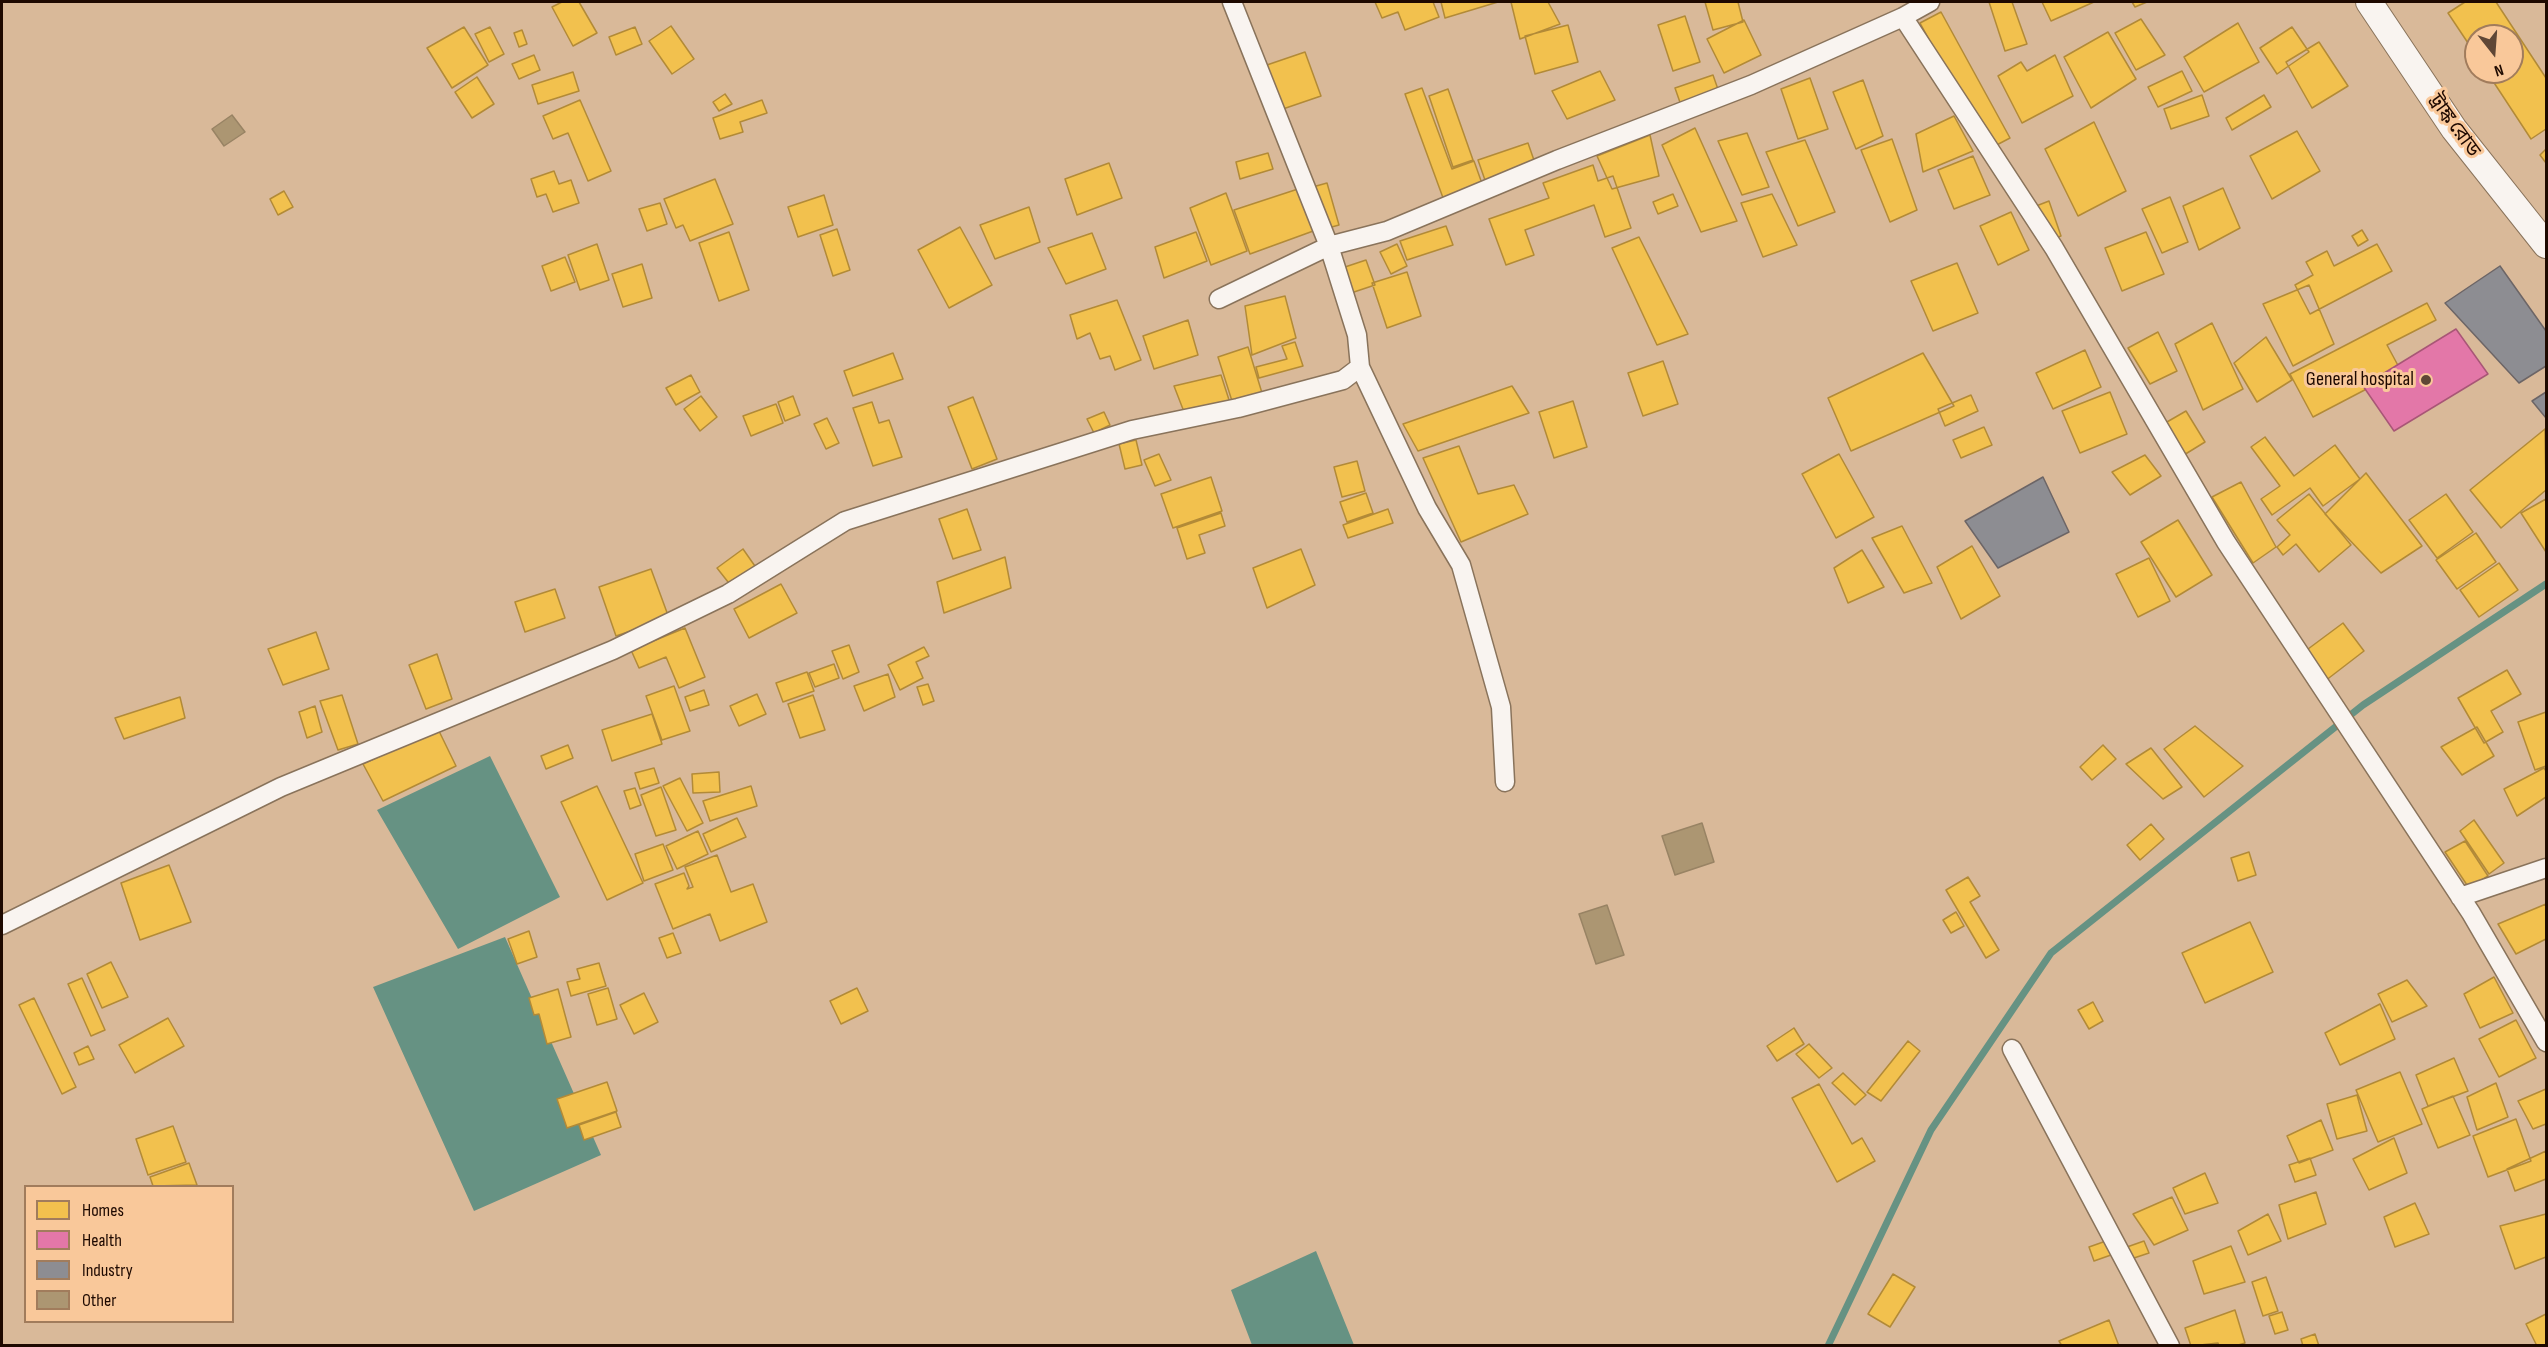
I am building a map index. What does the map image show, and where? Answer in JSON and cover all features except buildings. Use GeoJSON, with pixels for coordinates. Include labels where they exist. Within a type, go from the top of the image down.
{"type":"FeatureCollection","features":[{"type":"Feature","properties":{"kind":"main road","name":"ট্রাঙ্ক রোড"},"geometry":{"type":"LineString","coordinates":[[2369,2],[2454,129],[2547,245]]}},
{"type":"Feature","properties":{"kind":"street"},"geometry":{"type":"LineString","coordinates":[[1232,2],[1329,246],[1357,335],[1360,367],[1427,508],[1461,565],[1501,707],[1505,782]]}},
{"type":"Feature","properties":{"kind":"street"},"geometry":{"type":"LineString","coordinates":[[1219,299],[1329,246],[1387,231],[1557,160],[1751,85],[1903,17],[1930,2]]}},
{"type":"Feature","properties":{"kind":"street"},"geometry":{"type":"LineString","coordinates":[[1903,17],[2054,248],[2226,542],[2460,897],[2547,1041]]}},
{"type":"Feature","properties":{"kind":"street"},"geometry":{"type":"LineString","coordinates":[[2,926],[281,787],[613,650],[728,594],[845,521],[1132,430],[1238,408],[1343,380],[1360,367]]}},
{"type":"Feature","properties":{"kind":"street"},"geometry":{"type":"LineString","coordinates":[[2460,897],[2547,868]]}},
{"type":"Feature","properties":{"kind":"street"},"geometry":{"type":"LineString","coordinates":[[2012,1049],[2170,1346]]}},
{"type":"Feature","properties":{"kind":"water"},"geometry":{"type":"Polygon","coordinates":[[[490,756],[560,897],[458,949],[377,810],[490,756]]]}},
{"type":"Feature","properties":{"kind":"water"},"geometry":{"type":"Polygon","coordinates":[[[505,937],[601,1155],[474,1211],[373,987],[505,937]]]}},
{"type":"Feature","properties":{"kind":"water"},"geometry":{"type":"Polygon","coordinates":[[[1316,1251],[1354,1345],[1252,1345],[1231,1290],[1316,1251]]]}},
{"type":"Feature","properties":{"kind":"waterway"},"geometry":{"type":"LineString","coordinates":[[1828,1346],[1931,1130],[2051,953],[2363,705],[2546,584]]}},
{"type":"Feature","properties":{"kind":"place","name":"General hospital"},"geometry":{"type":"Point","coordinates":[2426,380]}}]}
